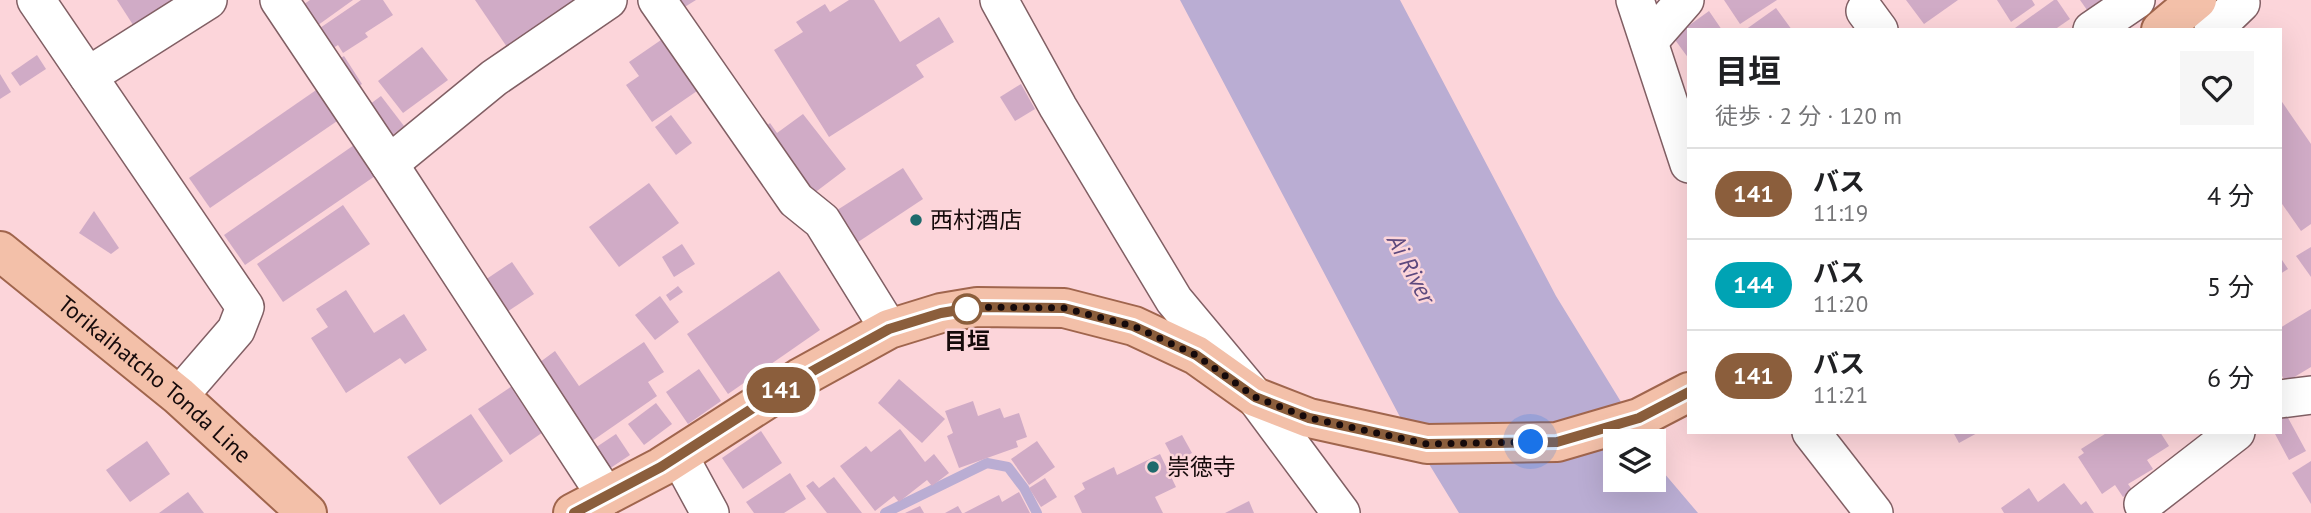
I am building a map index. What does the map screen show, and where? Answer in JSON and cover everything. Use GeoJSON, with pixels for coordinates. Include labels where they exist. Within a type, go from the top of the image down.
{"type":"FeatureCollection","features":[{"type":"Feature","properties":{"kind":"main road"},"geometry":{"type":"LineString","coordinates":[[2163,28],[2197,0]]}},
{"type":"Feature","properties":{"kind":"main road","name":"Torikaihatcho Tonda Line"},"geometry":{"type":"LineString","coordinates":[[0,251],[179,396],[307,513]]}},
{"type":"Feature","properties":{"kind":"main road"},"geometry":{"type":"LineString","coordinates":[[590,505],[679,456],[800,378],[889,329],[941,313],[977,307],[1064,308],[1133,326],[1196,355],[1255,397],[1309,418],[1427,444],[1557,442],[1639,418],[1687,393]]}},
{"type":"Feature","properties":{"kind":"street"},"geometry":{"type":"LineString","coordinates":[[36,0],[245,307],[236,330],[179,396]]}},
{"type":"Feature","properties":{"kind":"street"},"geometry":{"type":"LineString","coordinates":[[88,76],[208,0]]}},
{"type":"Feature","properties":{"kind":"street"},"geometry":{"type":"LineString","coordinates":[[279,0],[389,164],[590,505]]}},
{"type":"Feature","properties":{"kind":"street"},"geometry":{"type":"LineString","coordinates":[[657,0],[796,200],[822,221],[889,329]]}},
{"type":"Feature","properties":{"kind":"street"},"geometry":{"type":"LineString","coordinates":[[999,0],[1058,107],[1174,300],[1255,397],[1341,513]]}},
{"type":"Feature","properties":{"kind":"street"},"geometry":{"type":"LineString","coordinates":[[1635,0],[1687,158]]}},
{"type":"Feature","properties":{"kind":"street"},"geometry":{"type":"LineString","coordinates":[[1649,41],[1685,0]]}},
{"type":"Feature","properties":{"kind":"street"},"geometry":{"type":"LineString","coordinates":[[2095,28],[2136,0]]}},
{"type":"Feature","properties":{"kind":"street"},"geometry":{"type":"LineString","coordinates":[[2215,28],[2241,4],[2238,0]]}},
{"type":"Feature","properties":{"kind":"street"},"geometry":{"type":"LineString","coordinates":[[389,164],[494,78],[603,1]]}},
{"type":"Feature","properties":{"kind":"street"},"geometry":{"type":"LineString","coordinates":[[1813,434],[1874,513]]}},
{"type":"Feature","properties":{"kind":"street"},"geometry":{"type":"LineString","coordinates":[[2143,504],[2233,434]]}},
{"type":"Feature","properties":{"kind":"street"},"geometry":{"type":"LineString","coordinates":[[679,456],[710,513]]}},
{"type":"Feature","properties":{"kind":"water","name":"Ai River"},"geometry":{"type":"Polygon","coordinates":[[[1180,0],[1400,0],[1556,296],[1638,429],[1603,429],[1603,492],[1666,492],[1666,475],[1698,513],[1459,513],[1399,415],[1180,0]]]}},
{"type":"Feature","properties":{"kind":"building"},"geometry":{"type":"Polygon","coordinates":[[[117,0],[194,0],[135,28],[117,0]]]}},
{"type":"Feature","properties":{"kind":"building"},"geometry":{"type":"Polygon","coordinates":[[[310,0],[353,0],[314,28],[300,7],[310,0]]]}},
{"type":"Feature","properties":{"kind":"building"},"geometry":{"type":"Polygon","coordinates":[[[361,0],[383,0],[393,15],[365,33],[368,37],[343,53],[338,45],[330,50],[317,30],[361,0]]]}},
{"type":"Feature","properties":{"kind":"building"},"geometry":{"type":"Polygon","coordinates":[[[475,0],[582,0],[509,50],[475,0]]]}},
{"type":"Feature","properties":{"kind":"building"},"geometry":{"type":"Polygon","coordinates":[[[678,0],[696,0],[683,8],[678,0]]]}},
{"type":"Feature","properties":{"kind":"building"},"geometry":{"type":"Polygon","coordinates":[[[849,0],[874,0],[900,42],[939,17],[954,42],[916,65],[924,77],[829,137],[774,50],[803,32],[796,22],[825,4],[830,12],[849,0]]]}},
{"type":"Feature","properties":{"kind":"building"},"geometry":{"type":"Polygon","coordinates":[[[1724,0],[1777,0],[1740,24],[1724,0]]]}},
{"type":"Feature","properties":{"kind":"building"},"geometry":{"type":"Polygon","coordinates":[[[1906,0],[1958,0],[1924,24],[1906,0]]]}},
{"type":"Feature","properties":{"kind":"building"},"geometry":{"type":"Polygon","coordinates":[[[1997,0],[2032,0],[2035,5],[2011,22],[1997,0]]]}},
{"type":"Feature","properties":{"kind":"building"},"geometry":{"type":"Polygon","coordinates":[[[2054,0],[2057,0],[2070,19],[2057,28],[2015,28],[2054,0]]]}},
{"type":"Feature","properties":{"kind":"building"},"geometry":{"type":"Polygon","coordinates":[[[2080,0],[2101,0],[2087,10],[2080,0]]]}},
{"type":"Feature","properties":{"kind":"building"},"geometry":{"type":"Polygon","coordinates":[[[1776,8],[1791,28],[1748,28],[1776,8]]]}},
{"type":"Feature","properties":{"kind":"building"},"geometry":{"type":"Polygon","coordinates":[[[1709,11],[1721,28],[1687,28],[1687,56],[1673,37],[1709,11]]]}},
{"type":"Feature","properties":{"kind":"building"},"geometry":{"type":"Polygon","coordinates":[[[661,40],[697,91],[652,122],[626,85],[639,76],[629,62],[661,40]]]}},
{"type":"Feature","properties":{"kind":"building"},"geometry":{"type":"Polygon","coordinates":[[[422,47],[448,80],[403,113],[378,81],[422,47]]]}},
{"type":"Feature","properties":{"kind":"building"},"geometry":{"type":"Polygon","coordinates":[[[37,55],[46,69],[20,86],[11,73],[37,55]]]}},
{"type":"Feature","properties":{"kind":"building"},"geometry":{"type":"Polygon","coordinates":[[[344,56],[362,84],[347,94],[329,66],[344,56]]]}},
{"type":"Feature","properties":{"kind":"building"},"geometry":{"type":"Polygon","coordinates":[[[0,74],[11,92],[0,99],[0,74]]]}},
{"type":"Feature","properties":{"kind":"building"},"geometry":{"type":"Polygon","coordinates":[[[1021,84],[1035,109],[1015,121],[1000,97],[1021,84]]]}},
{"type":"Feature","properties":{"kind":"building"},"geometry":{"type":"Polygon","coordinates":[[[322,86],[343,117],[210,208],[189,178],[322,86]]]}},
{"type":"Feature","properties":{"kind":"building"},"geometry":{"type":"Polygon","coordinates":[[[381,96],[404,126],[382,143],[358,113],[381,96]]]}},
{"type":"Feature","properties":{"kind":"building"},"geometry":{"type":"Polygon","coordinates":[[[2282,102],[2311,144],[2311,224],[2301,231],[2282,204],[2282,102]]]}},
{"type":"Feature","properties":{"kind":"building"},"geometry":{"type":"Polygon","coordinates":[[[803,114],[846,169],[809,197],[759,132],[770,123],[777,133],[803,114]]]}},
{"type":"Feature","properties":{"kind":"building"},"geometry":{"type":"Polygon","coordinates":[[[671,115],[692,143],[676,155],[655,127],[671,115]]]}},
{"type":"Feature","properties":{"kind":"building"},"geometry":{"type":"Polygon","coordinates":[[[357,143],[378,174],[245,265],[224,235],[357,143]]]}},
{"type":"Feature","properties":{"kind":"building"},"geometry":{"type":"Polygon","coordinates":[[[903,168],[923,199],[852,246],[831,214],[903,168]]]}},
{"type":"Feature","properties":{"kind":"building"},"geometry":{"type":"Polygon","coordinates":[[[649,183],[679,223],[619,267],[589,227],[649,183]]]}},
{"type":"Feature","properties":{"kind":"building"},"geometry":{"type":"Polygon","coordinates":[[[343,205],[370,244],[283,302],[257,264],[343,205]]]}},
{"type":"Feature","properties":{"kind":"building"},"geometry":{"type":"Polygon","coordinates":[[[94,211],[119,248],[111,254],[79,233],[94,211]]]}},
{"type":"Feature","properties":{"kind":"building"},"geometry":{"type":"Polygon","coordinates":[[[682,244],[695,264],[674,277],[662,257],[682,244]]]}},
{"type":"Feature","properties":{"kind":"building"},"geometry":{"type":"Polygon","coordinates":[[[2311,247],[2311,277],[2296,256],[2311,247]]]}},
{"type":"Feature","properties":{"kind":"building"},"geometry":{"type":"Polygon","coordinates":[[[2282,260],[2288,269],[2282,273],[2282,260]]]}},
{"type":"Feature","properties":{"kind":"building"},"geometry":{"type":"Polygon","coordinates":[[[512,262],[534,294],[507,312],[485,280],[512,262]]]}},
{"type":"Feature","properties":{"kind":"building"},"geometry":{"type":"Polygon","coordinates":[[[779,271],[820,330],[728,394],[687,334],[779,271]]]}},
{"type":"Feature","properties":{"kind":"building"},"geometry":{"type":"Polygon","coordinates":[[[678,286],[683,292],[670,301],[666,295],[678,286]]]}},
{"type":"Feature","properties":{"kind":"building"},"geometry":{"type":"Polygon","coordinates":[[[346,290],[374,333],[404,314],[427,350],[405,364],[400,358],[346,393],[311,338],[328,327],[316,309],[346,290]]]}},
{"type":"Feature","properties":{"kind":"building"},"geometry":{"type":"Polygon","coordinates":[[[660,296],[679,322],[655,340],[635,315],[660,296]]]}},
{"type":"Feature","properties":{"kind":"building"},"geometry":{"type":"Polygon","coordinates":[[[2311,309],[2311,367],[2286,382],[2282,376],[2282,327],[2311,309]]]}},
{"type":"Feature","properties":{"kind":"building"},"geometry":{"type":"Polygon","coordinates":[[[644,342],[664,372],[648,382],[657,396],[582,448],[528,371],[555,351],[579,386],[644,342]]]}},
{"type":"Feature","properties":{"kind":"building"},"geometry":{"type":"Polygon","coordinates":[[[699,369],[721,401],[688,424],[666,392],[699,369]]]}},
{"type":"Feature","properties":{"kind":"building"},"geometry":{"type":"Polygon","coordinates":[[[899,379],[945,419],[922,443],[878,403],[899,379]]]}},
{"type":"Feature","properties":{"kind":"building"},"geometry":{"type":"Polygon","coordinates":[[[515,384],[546,430],[510,455],[478,409],[515,384]]]}},
{"type":"Feature","properties":{"kind":"building"},"geometry":{"type":"Polygon","coordinates":[[[973,401],[978,416],[1000,408],[1004,418],[1019,413],[1027,437],[1016,441],[1018,447],[959,468],[947,436],[953,433],[945,411],[973,401]]]}},
{"type":"Feature","properties":{"kind":"building"},"geometry":{"type":"Polygon","coordinates":[[[656,403],[672,424],[644,445],[628,424],[656,403]]]}},
{"type":"Feature","properties":{"kind":"building"},"geometry":{"type":"Polygon","coordinates":[[[471,414],[503,461],[440,505],[407,457],[471,414]]]}},
{"type":"Feature","properties":{"kind":"building"},"geometry":{"type":"Polygon","coordinates":[[[2287,416],[2306,451],[2289,460],[2275,434],[2282,434],[2282,419],[2287,416]]]}},
{"type":"Feature","properties":{"kind":"building"},"geometry":{"type":"Polygon","coordinates":[[[900,429],[925,462],[934,454],[949,473],[932,486],[927,480],[899,502],[894,496],[875,511],[840,466],[866,446],[871,452],[900,429]]]}},
{"type":"Feature","properties":{"kind":"building"},"geometry":{"type":"Polygon","coordinates":[[[761,431],[782,463],[743,489],[722,458],[761,431]]]}},
{"type":"Feature","properties":{"kind":"building"},"geometry":{"type":"Polygon","coordinates":[[[616,434],[630,455],[606,471],[592,450],[616,434]]]}},
{"type":"Feature","properties":{"kind":"building"},"geometry":{"type":"Polygon","coordinates":[[[1954,434],[1975,434],[1959,443],[1954,434]]]}},
{"type":"Feature","properties":{"kind":"building"},"geometry":{"type":"Polygon","coordinates":[[[2105,434],[2161,434],[2169,446],[2147,460],[2153,469],[2128,484],[2133,491],[2123,497],[2115,485],[2102,494],[2078,457],[2084,453],[2081,449],[2105,434]]]}},
{"type":"Feature","properties":{"kind":"building"},"geometry":{"type":"Polygon","coordinates":[[[1182,435],[1192,453],[1175,462],[1165,443],[1182,435]]]}},
{"type":"Feature","properties":{"kind":"building"},"geometry":{"type":"Polygon","coordinates":[[[147,441],[170,474],[130,502],[106,470],[147,441]]]}},
{"type":"Feature","properties":{"kind":"building"},"geometry":{"type":"Polygon","coordinates":[[[1037,441],[1055,467],[1029,485],[1011,459],[1037,441]]]}},
{"type":"Feature","properties":{"kind":"building"},"geometry":{"type":"Polygon","coordinates":[[[1160,454],[1176,487],[1155,497],[1163,513],[1082,513],[1074,496],[1085,489],[1082,483],[1114,467],[1117,475],[1160,454]]]}},
{"type":"Feature","properties":{"kind":"building"},"geometry":{"type":"Polygon","coordinates":[[[2311,461],[2311,504],[2292,473],[2311,461]]]}},
{"type":"Feature","properties":{"kind":"building"},"geometry":{"type":"Polygon","coordinates":[[[790,473],[806,499],[784,513],[754,513],[746,502],[790,473]]]}},
{"type":"Feature","properties":{"kind":"building"},"geometry":{"type":"Polygon","coordinates":[[[834,477],[862,513],[827,513],[806,486],[813,481],[819,488],[834,477]]]}},
{"type":"Feature","properties":{"kind":"building"},"geometry":{"type":"Polygon","coordinates":[[[1045,478],[1057,497],[1041,507],[1029,488],[1045,478]]]}},
{"type":"Feature","properties":{"kind":"building"},"geometry":{"type":"Polygon","coordinates":[[[2064,483],[2081,505],[2086,501],[2094,513],[2004,513],[2001,508],[2029,488],[2038,502],[2064,483]]]}},
{"type":"Feature","properties":{"kind":"building"},"geometry":{"type":"Polygon","coordinates":[[[188,492],[204,513],[159,513],[188,492]]]}},
{"type":"Feature","properties":{"kind":"building"},"geometry":{"type":"Polygon","coordinates":[[[1019,492],[1030,513],[964,513],[999,495],[1002,502],[1019,492]]]}},
{"type":"Feature","properties":{"kind":"building"},"geometry":{"type":"Polygon","coordinates":[[[1249,501],[1254,513],[1225,513],[1249,501]]]}},
{"type":"Feature","properties":{"kind":"building"},"geometry":{"type":"Polygon","coordinates":[[[920,506],[924,513],[905,513],[920,506]]]}},
{"type":"Feature","properties":{"kind":"building"},"geometry":{"type":"Polygon","coordinates":[[[958,506],[962,513],[945,513],[958,506]]]}},
{"type":"Feature","properties":{"kind":"waterway"},"geometry":{"type":"LineString","coordinates":[[885,513],[987,463],[1008,467],[1024,488],[1037,513]]}},
{"type":"Feature","properties":{"kind":"bus line","name":"141"},"geometry":{"type":"LineString","coordinates":[[574,513],[661,467],[800,378],[889,329],[941,313],[977,307],[1064,308],[1133,326],[1196,355],[1255,397],[1309,418],[1427,444],[1557,442],[1639,418],[1687,393]]}},
{"type":"Feature","properties":{"kind":"place","name":"西村酒店"},"geometry":{"type":"Point","coordinates":[916,220]}},
{"type":"Feature","properties":{"kind":"place","name":"目垣"},"geometry":{"type":"Point","coordinates":[967,309]}},
{"type":"Feature","properties":{"kind":"place","name":"崇徳寺"},"geometry":{"type":"Point","coordinates":[1153,467]}},
{"type":"Feature","properties":{"kind":"route"},"geometry":{"type":"LineString","coordinates":[[967,309],[959,310],[977,307],[1064,308],[1133,326],[1196,355],[1255,397],[1309,418],[1427,444],[1531,442]]}}]}
